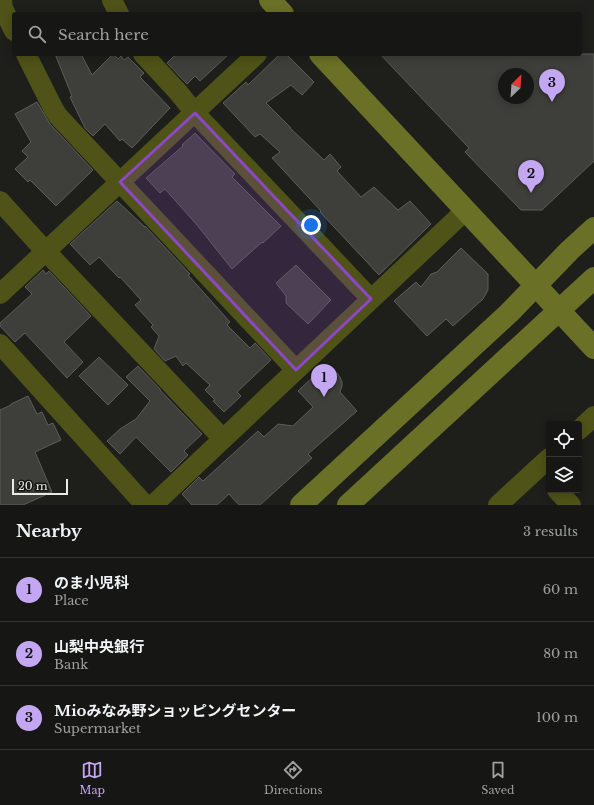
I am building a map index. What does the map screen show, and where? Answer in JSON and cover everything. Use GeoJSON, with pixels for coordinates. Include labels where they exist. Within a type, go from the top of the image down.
{"type":"FeatureCollection","features":[{"type":"Feature","properties":{"kind":"street"},"geometry":{"type":"LineString","coordinates":[[2,0],[3,8],[12,27]]}},
{"type":"Feature","properties":{"kind":"street"},"geometry":{"type":"LineString","coordinates":[[112,0],[118,12]]}},
{"type":"Feature","properties":{"kind":"street"},"geometry":{"type":"LineString","coordinates":[[270,0],[281,12]]}},
{"type":"Feature","properties":{"kind":"street"},"geometry":{"type":"LineString","coordinates":[[27,56],[58,116],[296,370]]}},
{"type":"Feature","properties":{"kind":"street"},"geometry":{"type":"LineString","coordinates":[[145,56],[195,113],[371,299]]}},
{"type":"Feature","properties":{"kind":"street"},"geometry":{"type":"LineString","coordinates":[[0,294],[256,56]]}},
{"type":"Feature","properties":{"kind":"street"},"geometry":{"type":"LineString","coordinates":[[322,56],[594,348]]}},
{"type":"Feature","properties":{"kind":"street"},"geometry":{"type":"LineString","coordinates":[[0,201],[223,439]]}},
{"type":"Feature","properties":{"kind":"street"},"geometry":{"type":"LineString","coordinates":[[153,505],[466,210]]}},
{"type":"Feature","properties":{"kind":"street"},"geometry":{"type":"LineString","coordinates":[[302,505],[509,313],[570,250],[594,228]]}},
{"type":"Feature","properties":{"kind":"street"},"geometry":{"type":"LineString","coordinates":[[348,505],[594,278]]}},
{"type":"Feature","properties":{"kind":"street"},"geometry":{"type":"LineString","coordinates":[[0,344],[145,505]]}},
{"type":"Feature","properties":{"kind":"street"},"geometry":{"type":"LineString","coordinates":[[582,427],[594,416]]}},
{"type":"Feature","properties":{"kind":"street"},"geometry":{"type":"LineString","coordinates":[[498,505],[545,469]]}},
{"type":"Feature","properties":{"kind":"street"},"geometry":{"type":"LineString","coordinates":[[560,493],[571,505]]}},
{"type":"Feature","properties":{"kind":"highlighted area"},"geometry":{"type":"Polygon","coordinates":[[[195,113],[371,299],[296,370],[120,182],[195,113]]]}},
{"type":"Feature","properties":{"kind":"building"},"geometry":{"type":"Polygon","coordinates":[[[582,54],[594,54],[594,161],[542,210],[521,210],[465,152],[469,148],[382,56],[582,56],[582,54]]]}},
{"type":"Feature","properties":{"kind":"building"},"geometry":{"type":"Polygon","coordinates":[[[56,56],[82,56],[92,75],[111,56],[115,56],[118,59],[121,56],[124,60],[128,57],[144,73],[140,77],[170,108],[132,148],[122,139],[120,141],[105,124],[93,136],[85,128],[70,97],[72,96],[56,56]]]}},
{"type":"Feature","properties":{"kind":"building"},"geometry":{"type":"Polygon","coordinates":[[[174,56],[227,56],[200,81],[195,76],[187,84],[167,63],[174,56]]]}},
{"type":"Feature","properties":{"kind":"building"},"geometry":{"type":"Polygon","coordinates":[[[278,56],[288,56],[314,82],[302,95],[291,85],[266,103],[324,160],[330,154],[341,167],[337,171],[361,197],[374,187],[398,210],[410,201],[431,224],[379,275],[272,158],[280,152],[260,134],[255,137],[223,103],[246,82],[248,85],[278,56]]]}},
{"type":"Feature","properties":{"kind":"building"},"geometry":{"type":"Polygon","coordinates":[[[37,102],[50,124],[93,170],[56,206],[30,180],[28,182],[15,169],[28,157],[22,151],[31,142],[15,114],[37,102]]]}},
{"type":"Feature","properties":{"kind":"building"},"geometry":{"type":"Polygon","coordinates":[[[195,133],[235,174],[232,177],[281,226],[232,269],[197,225],[165,189],[160,193],[146,178],[183,146],[182,145],[195,133]]]}},
{"type":"Feature","properties":{"kind":"building"},"geometry":{"type":"Polygon","coordinates":[[[117,201],[145,226],[190,274],[188,275],[230,322],[227,325],[250,348],[255,343],[271,360],[237,392],[241,396],[224,412],[205,390],[210,385],[186,363],[183,366],[176,356],[165,361],[154,349],[159,336],[151,327],[153,325],[135,305],[141,300],[120,277],[119,278],[99,257],[90,265],[70,244],[117,201]]]}},
{"type":"Feature","properties":{"kind":"building"},"geometry":{"type":"Polygon","coordinates":[[[461,248],[488,274],[488,290],[483,299],[453,326],[446,319],[427,336],[394,301],[416,282],[421,287],[431,274],[437,272],[461,248]]]}},
{"type":"Feature","properties":{"kind":"building"},"geometry":{"type":"Polygon","coordinates":[[[296,265],[331,300],[308,324],[286,303],[286,296],[276,283],[296,265]]]}},
{"type":"Feature","properties":{"kind":"building"},"geometry":{"type":"Polygon","coordinates":[[[43,270],[46,274],[49,271],[91,316],[64,342],[83,362],[67,378],[25,333],[15,342],[0,326],[0,323],[32,294],[25,287],[43,270]]]}},
{"type":"Feature","properties":{"kind":"building"},"geometry":{"type":"Polygon","coordinates":[[[99,357],[128,385],[108,405],[79,376],[99,357]]]}},
{"type":"Feature","properties":{"kind":"building"},"geometry":{"type":"Polygon","coordinates":[[[138,366],[202,434],[184,451],[188,455],[171,472],[136,437],[120,454],[107,441],[120,429],[136,419],[150,401],[126,377],[138,366]]]}},
{"type":"Feature","properties":{"kind":"building"},"geometry":{"type":"Polygon","coordinates":[[[320,370],[332,370],[337,373],[342,382],[340,392],[357,411],[308,454],[312,458],[260,505],[239,505],[229,494],[217,505],[192,505],[182,494],[199,477],[203,481],[258,431],[264,437],[278,424],[293,426],[313,407],[298,391],[320,370]]]}},
{"type":"Feature","properties":{"kind":"building"},"geometry":{"type":"Polygon","coordinates":[[[28,396],[37,414],[42,412],[48,425],[53,423],[61,440],[35,452],[52,492],[23,505],[0,505],[0,410],[28,396]]]}},
{"type":"Feature","properties":{"kind":"place","name":"Mioみなみ野ショッピングセンター"},"geometry":{"type":"Point","coordinates":[552,102]}},
{"type":"Feature","properties":{"kind":"place","name":"山梨中央銀行"},"geometry":{"type":"Point","coordinates":[531,193]}},
{"type":"Feature","properties":{"kind":"place","name":"のま小児科"},"geometry":{"type":"Point","coordinates":[324,397]}}]}
